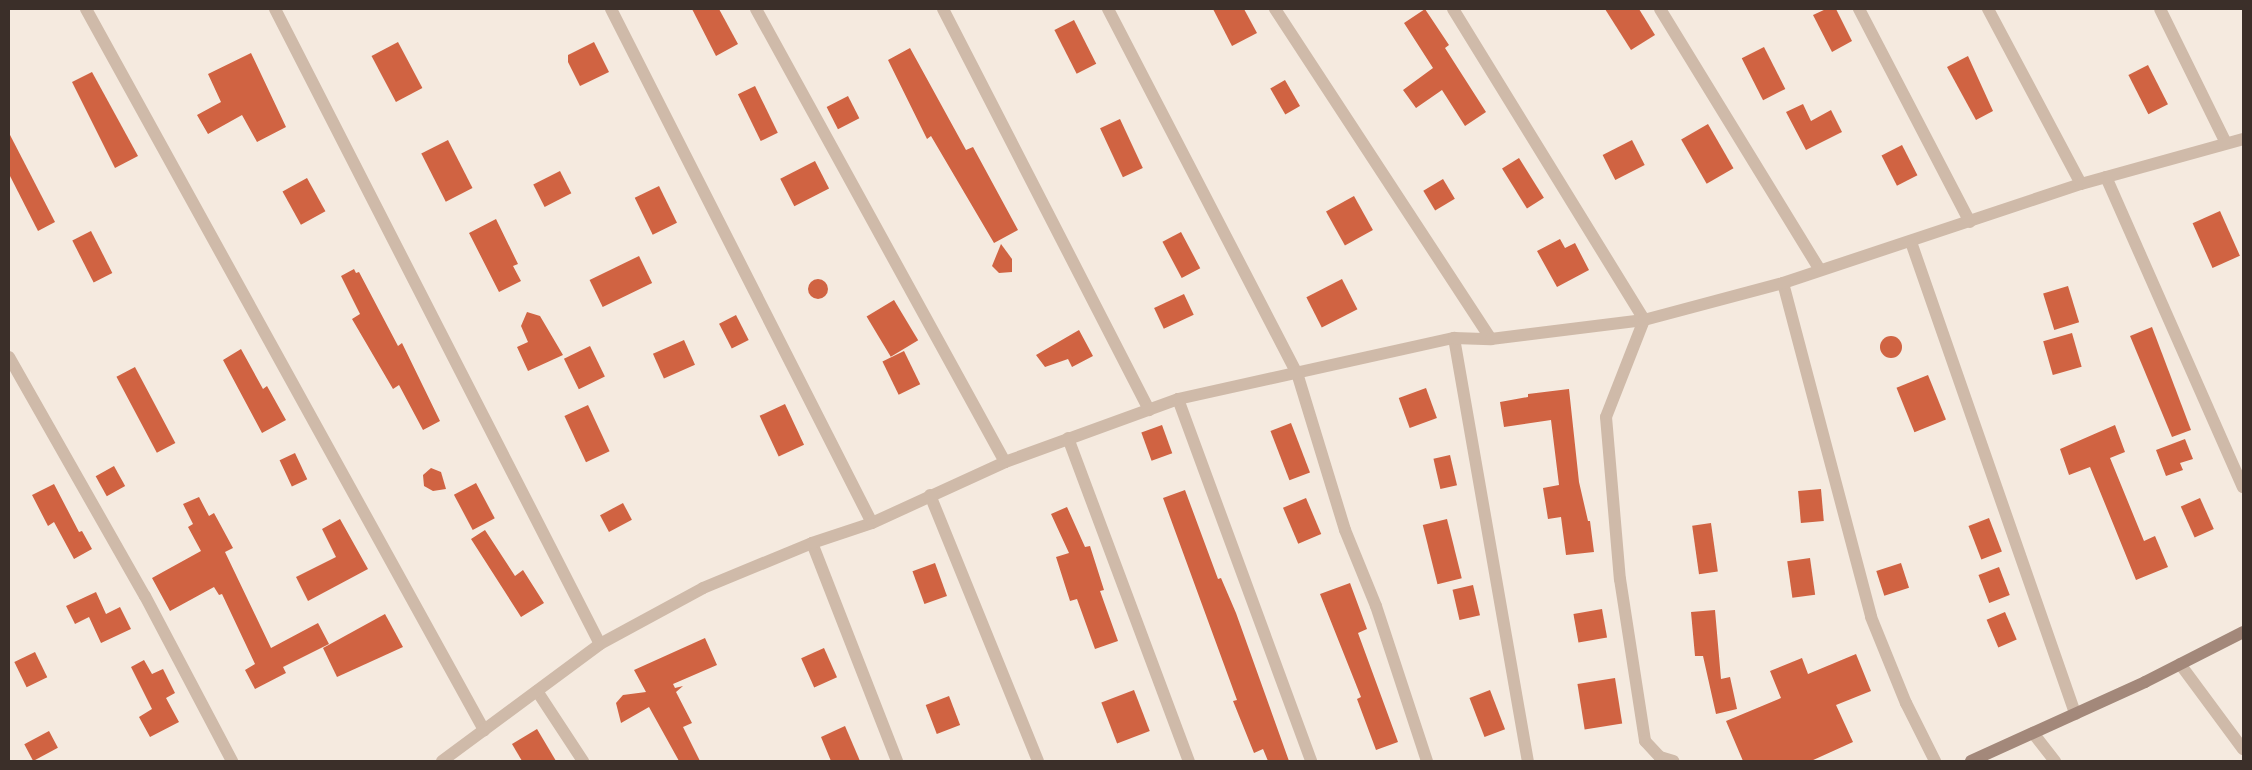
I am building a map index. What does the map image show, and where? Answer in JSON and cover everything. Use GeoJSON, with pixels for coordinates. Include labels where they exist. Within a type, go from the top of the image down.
{"type":"FeatureCollection","features":[{"type":"Feature","properties":{"kind":"street"},"geometry":{"type":"LineString","coordinates":[[86,9],[484,730]]}},
{"type":"Feature","properties":{"kind":"street"},"geometry":{"type":"LineString","coordinates":[[275,9],[600,644]]}},
{"type":"Feature","properties":{"kind":"street"},"geometry":{"type":"LineString","coordinates":[[610,9],[872,523]]}},
{"type":"Feature","properties":{"kind":"street"},"geometry":{"type":"LineString","coordinates":[[756,9],[1005,462]]}},
{"type":"Feature","properties":{"kind":"street"},"geometry":{"type":"LineString","coordinates":[[943,9],[1149,410]]}},
{"type":"Feature","properties":{"kind":"street"},"geometry":{"type":"LineString","coordinates":[[1108,9],[1296,373],[1345,530],[1376,606],[1427,761]]}},
{"type":"Feature","properties":{"kind":"street"},"geometry":{"type":"LineString","coordinates":[[1275,9],[1491,339]]}},
{"type":"Feature","properties":{"kind":"street"},"geometry":{"type":"LineString","coordinates":[[1453,9],[1644,320]]}},
{"type":"Feature","properties":{"kind":"street"},"geometry":{"type":"LineString","coordinates":[[1660,9],[1820,270]]}},
{"type":"Feature","properties":{"kind":"street"},"geometry":{"type":"LineString","coordinates":[[1859,9],[1970,222]]}},
{"type":"Feature","properties":{"kind":"street"},"geometry":{"type":"LineString","coordinates":[[1988,9],[2081,184]]}},
{"type":"Feature","properties":{"kind":"street"},"geometry":{"type":"LineString","coordinates":[[2160,9],[2226,142]]}},
{"type":"Feature","properties":{"kind":"street"},"geometry":{"type":"LineString","coordinates":[[442,761],[600,644],[703,588],[812,543],[872,523],[1005,462],[1178,399],[1454,338],[1491,339],[1644,320],[1783,283],[1912,242],[2081,184],[2226,142],[2243,139]]}},
{"type":"Feature","properties":{"kind":"street"},"geometry":{"type":"LineString","coordinates":[[2106,177],[2243,487]]}},
{"type":"Feature","properties":{"kind":"street"},"geometry":{"type":"LineString","coordinates":[[1912,242],[2075,714]]}},
{"type":"Feature","properties":{"kind":"street"},"geometry":{"type":"LineString","coordinates":[[1783,283],[1871,617],[1906,703],[1935,761]]}},
{"type":"Feature","properties":{"kind":"street"},"geometry":{"type":"LineString","coordinates":[[1644,320],[1606,417],[1620,579],[1645,741],[1660,757],[1673,761]]}},
{"type":"Feature","properties":{"kind":"street"},"geometry":{"type":"LineString","coordinates":[[1454,338],[1528,761]]}},
{"type":"Feature","properties":{"kind":"street"},"geometry":{"type":"LineString","coordinates":[[9,357],[144,596],[232,761]]}},
{"type":"Feature","properties":{"kind":"street"},"geometry":{"type":"LineString","coordinates":[[1178,399],[1311,761]]}},
{"type":"Feature","properties":{"kind":"street"},"geometry":{"type":"LineString","coordinates":[[1068,438],[1189,761]]}},
{"type":"Feature","properties":{"kind":"street"},"geometry":{"type":"LineString","coordinates":[[930,495],[1038,761]]}},
{"type":"Feature","properties":{"kind":"street"},"geometry":{"type":"LineString","coordinates":[[812,543],[897,761]]}},
{"type":"Feature","properties":{"kind":"street"},"geometry":{"type":"LineString","coordinates":[[1971,761],[2075,714],[2243,632]]}},
{"type":"Feature","properties":{"kind":"street"},"geometry":{"type":"LineString","coordinates":[[2180,664],[2243,749]]}},
{"type":"Feature","properties":{"kind":"street"},"geometry":{"type":"LineString","coordinates":[[537,691],[583,761]]}},
{"type":"Feature","properties":{"kind":"street"},"geometry":{"type":"LineString","coordinates":[[2033,733],[2055,761]]}},
{"type":"Feature","properties":{"kind":"building"},"geometry":{"type":"Polygon","coordinates":[[[692,9],[719,9],[738,44],[716,56],[692,9]]]}},
{"type":"Feature","properties":{"kind":"building"},"geometry":{"type":"Polygon","coordinates":[[[1213,9],[1244,9],[1257,33],[1232,46],[1213,9]]]}},
{"type":"Feature","properties":{"kind":"building"},"geometry":{"type":"Polygon","coordinates":[[[1425,9],[1449,45],[1445,48],[1486,112],[1465,126],[1442,90],[1416,108],[1403,90],[1433,68],[1404,23],[1425,9]]]}},
{"type":"Feature","properties":{"kind":"building"},"geometry":{"type":"Polygon","coordinates":[[[1605,9],[1639,9],[1655,35],[1631,50],[1605,9]]]}},
{"type":"Feature","properties":{"kind":"building"},"geometry":{"type":"Polygon","coordinates":[[[1826,9],[1836,9],[1852,41],[1832,52],[1813,15],[1826,9]]]}},
{"type":"Feature","properties":{"kind":"building"},"geometry":{"type":"Polygon","coordinates":[[[1074,20],[1096,64],[1077,74],[1054,30],[1074,20]]]}},
{"type":"Feature","properties":{"kind":"building"},"geometry":{"type":"Polygon","coordinates":[[[398,42],[422,88],[396,102],[372,56],[398,42]]]}},
{"type":"Feature","properties":{"kind":"building"},"geometry":{"type":"Polygon","coordinates":[[[594,42],[609,72],[580,86],[568,62],[568,55],[594,42]]]}},
{"type":"Feature","properties":{"kind":"building"},"geometry":{"type":"Polygon","coordinates":[[[1764,47],[1785,89],[1763,100],[1742,58],[1764,47]]]}},
{"type":"Feature","properties":{"kind":"building"},"geometry":{"type":"Polygon","coordinates":[[[910,48],[966,150],[973,147],[1018,230],[994,243],[931,136],[927,139],[888,60],[910,48]]]}},
{"type":"Feature","properties":{"kind":"building"},"geometry":{"type":"Polygon","coordinates":[[[251,53],[286,127],[257,142],[242,115],[208,134],[197,115],[221,102],[208,74],[251,53]]]}},
{"type":"Feature","properties":{"kind":"building"},"geometry":{"type":"Polygon","coordinates":[[[1968,56],[1993,111],[1976,120],[1947,67],[1968,56]]]}},
{"type":"Feature","properties":{"kind":"building"},"geometry":{"type":"Polygon","coordinates":[[[2148,65],[2168,104],[2148,114],[2128,75],[2148,65]]]}},
{"type":"Feature","properties":{"kind":"building"},"geometry":{"type":"Polygon","coordinates":[[[92,72],[138,156],[115,168],[72,82],[92,72]]]}},
{"type":"Feature","properties":{"kind":"building"},"geometry":{"type":"Polygon","coordinates":[[[1285,80],[1300,106],[1285,114],[1270,88],[1285,80]]]}},
{"type":"Feature","properties":{"kind":"building"},"geometry":{"type":"Polygon","coordinates":[[[755,86],[778,133],[761,141],[738,94],[755,86]]]}},
{"type":"Feature","properties":{"kind":"building"},"geometry":{"type":"Polygon","coordinates":[[[848,96],[859,118],[838,129],[827,107],[848,96]]]}},
{"type":"Feature","properties":{"kind":"building"},"geometry":{"type":"Polygon","coordinates":[[[1803,104],[1811,121],[1831,110],[1842,132],[1806,150],[1786,112],[1803,104]]]}},
{"type":"Feature","properties":{"kind":"building"},"geometry":{"type":"Polygon","coordinates":[[[1120,119],[1143,168],[1123,177],[1100,128],[1120,119]]]}},
{"type":"Feature","properties":{"kind":"building"},"geometry":{"type":"Polygon","coordinates":[[[1708,124],[1734,168],[1707,184],[1681,140],[1708,124]]]}},
{"type":"Feature","properties":{"kind":"building"},"geometry":{"type":"Polygon","coordinates":[[[9,133],[55,222],[38,231],[9,174],[9,133]]]}},
{"type":"Feature","properties":{"kind":"building"},"geometry":{"type":"Polygon","coordinates":[[[448,140],[473,188],[446,202],[421,154],[448,140]]]}},
{"type":"Feature","properties":{"kind":"building"},"geometry":{"type":"Polygon","coordinates":[[[1632,140],[1645,165],[1615,180],[1603,155],[1632,140]]]}},
{"type":"Feature","properties":{"kind":"building"},"geometry":{"type":"Polygon","coordinates":[[[1902,145],[1917,175],[1897,186],[1882,155],[1902,145]]]}},
{"type":"Feature","properties":{"kind":"building"},"geometry":{"type":"Polygon","coordinates":[[[1519,158],[1544,198],[1527,208],[1502,169],[1519,158]]]}},
{"type":"Feature","properties":{"kind":"building"},"geometry":{"type":"Polygon","coordinates":[[[815,161],[829,189],[794,206],[780,179],[815,161]]]}},
{"type":"Feature","properties":{"kind":"building"},"geometry":{"type":"Polygon","coordinates":[[[560,171],[571,193],[545,207],[533,185],[560,171]]]}},
{"type":"Feature","properties":{"kind":"building"},"geometry":{"type":"Polygon","coordinates":[[[307,178],[325,211],[301,225],[283,192],[307,178]]]}},
{"type":"Feature","properties":{"kind":"building"},"geometry":{"type":"Polygon","coordinates":[[[1443,179],[1455,199],[1435,211],[1423,191],[1443,179]]]}},
{"type":"Feature","properties":{"kind":"building"},"geometry":{"type":"Polygon","coordinates":[[[659,186],[677,223],[653,235],[635,198],[659,186]]]}},
{"type":"Feature","properties":{"kind":"building"},"geometry":{"type":"Polygon","coordinates":[[[1354,196],[1373,230],[1345,246],[1326,212],[1354,196]]]}},
{"type":"Feature","properties":{"kind":"building"},"geometry":{"type":"Polygon","coordinates":[[[2220,211],[2240,256],[2213,268],[2193,223],[2220,211]]]}},
{"type":"Feature","properties":{"kind":"building"},"geometry":{"type":"Polygon","coordinates":[[[496,219],[518,264],[513,266],[521,281],[499,292],[469,233],[496,219]]]}},
{"type":"Feature","properties":{"kind":"building"},"geometry":{"type":"Polygon","coordinates":[[[91,231],[112,273],[94,282],[72,241],[91,231]]]}},
{"type":"Feature","properties":{"kind":"building"},"geometry":{"type":"Polygon","coordinates":[[[1181,232],[1200,268],[1182,278],[1162,242],[1181,232]]]}},
{"type":"Feature","properties":{"kind":"building"},"geometry":{"type":"Polygon","coordinates":[[[1560,239],[1565,248],[1575,243],[1589,270],[1557,287],[1537,251],[1560,239]]]}},
{"type":"Feature","properties":{"kind":"building"},"geometry":{"type":"Polygon","coordinates":[[[1001,244],[1012,259],[1012,272],[999,273],[992,266],[1001,244]]]}},
{"type":"Feature","properties":{"kind":"building"},"geometry":{"type":"Polygon","coordinates":[[[639,256],[652,283],[603,307],[590,280],[639,256]]]}},
{"type":"Feature","properties":{"kind":"building"},"geometry":{"type":"Polygon","coordinates":[[[354,269],[356,273],[359,272],[398,346],[402,343],[440,421],[423,430],[399,385],[393,389],[352,319],[360,314],[341,276],[354,269]]]}},
{"type":"Feature","properties":{"kind":"building"},"geometry":{"type":"Polygon","coordinates":[[[814,279],[822,279],[828,285],[828,293],[822,299],[814,299],[808,293],[808,285],[814,279]]]}},
{"type":"Feature","properties":{"kind":"building"},"geometry":{"type":"Polygon","coordinates":[[[1342,279],[1357,309],[1322,327],[1306,297],[1342,279]]]}},
{"type":"Feature","properties":{"kind":"building"},"geometry":{"type":"Polygon","coordinates":[[[2068,286],[2079,322],[2054,330],[2043,294],[2068,286]]]}},
{"type":"Feature","properties":{"kind":"building"},"geometry":{"type":"Polygon","coordinates":[[[1184,294],[1194,315],[1164,329],[1154,308],[1184,294]]]}},
{"type":"Feature","properties":{"kind":"building"},"geometry":{"type":"Polygon","coordinates":[[[894,300],[918,340],[891,357],[867,316],[894,300]]]}},
{"type":"Feature","properties":{"kind":"building"},"geometry":{"type":"Polygon","coordinates":[[[527,312],[540,316],[563,355],[528,371],[517,347],[528,342],[521,326],[527,312]]]}},
{"type":"Feature","properties":{"kind":"building"},"geometry":{"type":"Polygon","coordinates":[[[736,315],[749,340],[732,349],[719,324],[736,315]]]}},
{"type":"Feature","properties":{"kind":"building"},"geometry":{"type":"Polygon","coordinates":[[[2152,327],[2191,430],[2172,437],[2130,336],[2152,327]]]}},
{"type":"Feature","properties":{"kind":"building"},"geometry":{"type":"Polygon","coordinates":[[[1079,330],[1093,356],[1072,367],[1068,359],[1045,367],[1036,355],[1079,330]]]}},
{"type":"Feature","properties":{"kind":"building"},"geometry":{"type":"Polygon","coordinates":[[[2072,333],[2082,367],[2053,375],[2043,341],[2072,333]]]}},
{"type":"Feature","properties":{"kind":"building"},"geometry":{"type":"Polygon","coordinates":[[[1887,336],[1895,336],[1902,343],[1902,351],[1895,358],[1887,358],[1880,351],[1880,343],[1887,336]]]}},
{"type":"Feature","properties":{"kind":"building"},"geometry":{"type":"Polygon","coordinates":[[[684,340],[695,365],[664,378],[653,354],[684,340]]]}},
{"type":"Feature","properties":{"kind":"building"},"geometry":{"type":"Polygon","coordinates":[[[590,346],[605,377],[579,389],[564,359],[590,346]]]}},
{"type":"Feature","properties":{"kind":"building"},"geometry":{"type":"Polygon","coordinates":[[[241,349],[263,389],[267,386],[286,420],[262,433],[223,360],[241,349]]]}},
{"type":"Feature","properties":{"kind":"building"},"geometry":{"type":"Polygon","coordinates":[[[904,351],[920,384],[899,395],[882,362],[904,351]]]}},
{"type":"Feature","properties":{"kind":"building"},"geometry":{"type":"Polygon","coordinates":[[[135,367],[175,443],[157,453],[116,377],[135,367]]]}},
{"type":"Feature","properties":{"kind":"building"},"geometry":{"type":"Polygon","coordinates":[[[1928,375],[1946,420],[1914,432],[1896,388],[1928,375]]]}},
{"type":"Feature","properties":{"kind":"building"},"geometry":{"type":"Polygon","coordinates":[[[1426,388],[1437,418],[1410,428],[1399,398],[1426,388]]]}},
{"type":"Feature","properties":{"kind":"building"},"geometry":{"type":"Polygon","coordinates":[[[1569,389],[1579,482],[1588,521],[1590,521],[1594,552],[1566,555],[1561,517],[1548,519],[1543,488],[1559,485],[1551,420],[1504,427],[1500,402],[1528,397],[1528,394],[1569,389]]]}},
{"type":"Feature","properties":{"kind":"building"},"geometry":{"type":"Polygon","coordinates":[[[785,404],[804,445],[779,457],[760,416],[785,404]]]}},
{"type":"Feature","properties":{"kind":"building"},"geometry":{"type":"Polygon","coordinates":[[[588,405],[610,451],[586,462],[564,416],[588,405]]]}},
{"type":"Feature","properties":{"kind":"building"},"geometry":{"type":"Polygon","coordinates":[[[1291,423],[1310,472],[1289,480],[1270,431],[1291,423]]]}},
{"type":"Feature","properties":{"kind":"building"},"geometry":{"type":"Polygon","coordinates":[[[1162,425],[1172,453],[1152,461],[1141,433],[1162,425]]]}},
{"type":"Feature","properties":{"kind":"building"},"geometry":{"type":"Polygon","coordinates":[[[2115,425],[2125,452],[2110,458],[2144,541],[2155,536],[2168,567],[2136,580],[2090,467],[2069,475],[2060,449],[2115,425]]]}},
{"type":"Feature","properties":{"kind":"building"},"geometry":{"type":"Polygon","coordinates":[[[2185,439],[2193,459],[2180,463],[2183,470],[2166,476],[2156,450],[2185,439]]]}},
{"type":"Feature","properties":{"kind":"building"},"geometry":{"type":"Polygon","coordinates":[[[295,453],[307,479],[292,486],[280,460],[295,453]]]}},
{"type":"Feature","properties":{"kind":"building"},"geometry":{"type":"Polygon","coordinates":[[[1450,455],[1457,485],[1440,489],[1433,459],[1450,455]]]}},
{"type":"Feature","properties":{"kind":"building"},"geometry":{"type":"Polygon","coordinates":[[[114,466],[125,486],[107,496],[96,476],[114,466]]]}},
{"type":"Feature","properties":{"kind":"building"},"geometry":{"type":"Polygon","coordinates":[[[431,468],[441,472],[446,489],[433,491],[424,486],[423,475],[431,468]]]}},
{"type":"Feature","properties":{"kind":"building"},"geometry":{"type":"Polygon","coordinates":[[[476,483],[495,518],[473,530],[454,495],[476,483]]]}},
{"type":"Feature","properties":{"kind":"building"},"geometry":{"type":"Polygon","coordinates":[[[54,484],[79,532],[82,531],[92,549],[74,559],[54,522],[48,526],[32,495],[54,484]]]}},
{"type":"Feature","properties":{"kind":"building"},"geometry":{"type":"Polygon","coordinates":[[[1821,489],[1824,521],[1801,523],[1798,491],[1821,489]]]}},
{"type":"Feature","properties":{"kind":"building"},"geometry":{"type":"Polygon","coordinates":[[[1185,490],[1218,579],[1221,578],[1236,613],[1289,761],[1268,761],[1263,749],[1254,753],[1233,701],[1237,700],[1163,498],[1185,490]]]}},
{"type":"Feature","properties":{"kind":"building"},"geometry":{"type":"Polygon","coordinates":[[[199,497],[209,516],[214,513],[233,548],[225,552],[271,648],[318,623],[329,644],[283,667],[286,673],[255,689],[245,670],[255,664],[222,594],[219,595],[214,587],[170,611],[152,578],[201,551],[188,527],[193,524],[183,504],[199,497]]]}},
{"type":"Feature","properties":{"kind":"building"},"geometry":{"type":"Polygon","coordinates":[[[1306,498],[1321,534],[1298,544],[1283,508],[1306,498]]]}},
{"type":"Feature","properties":{"kind":"building"},"geometry":{"type":"Polygon","coordinates":[[[2200,498],[2214,529],[2195,538],[2181,507],[2200,498]]]}},
{"type":"Feature","properties":{"kind":"building"},"geometry":{"type":"Polygon","coordinates":[[[623,503],[632,520],[609,532],[600,515],[623,503]]]}},
{"type":"Feature","properties":{"kind":"building"},"geometry":{"type":"Polygon","coordinates":[[[1067,507],[1085,547],[1090,546],[1104,590],[1100,591],[1118,641],[1095,649],[1077,599],[1070,601],[1056,557],[1069,553],[1051,514],[1067,507]]]}},
{"type":"Feature","properties":{"kind":"building"},"geometry":{"type":"Polygon","coordinates":[[[1989,518],[2002,552],[1981,559],[1968,526],[1989,518]]]}},
{"type":"Feature","properties":{"kind":"building"},"geometry":{"type":"Polygon","coordinates":[[[340,519],[368,569],[308,601],[296,577],[336,557],[322,529],[340,519]]]}},
{"type":"Feature","properties":{"kind":"building"},"geometry":{"type":"Polygon","coordinates":[[[1447,519],[1462,578],[1437,584],[1423,525],[1447,519]]]}},
{"type":"Feature","properties":{"kind":"building"},"geometry":{"type":"Polygon","coordinates":[[[1711,523],[1718,572],[1699,574],[1692,526],[1711,523]]]}},
{"type":"Feature","properties":{"kind":"building"},"geometry":{"type":"Polygon","coordinates":[[[485,530],[515,576],[523,570],[544,603],[521,617],[471,539],[485,530]]]}},
{"type":"Feature","properties":{"kind":"building"},"geometry":{"type":"Polygon","coordinates":[[[1810,558],[1815,595],[1792,598],[1787,561],[1810,558]]]}},
{"type":"Feature","properties":{"kind":"building"},"geometry":{"type":"Polygon","coordinates":[[[935,563],[947,596],[924,604],[912,571],[935,563]]]}},
{"type":"Feature","properties":{"kind":"building"},"geometry":{"type":"Polygon","coordinates":[[[1901,563],[1909,588],[1884,596],[1876,571],[1901,563]]]}},
{"type":"Feature","properties":{"kind":"building"},"geometry":{"type":"Polygon","coordinates":[[[1999,567],[2010,595],[1989,603],[1978,575],[1999,567]]]}},
{"type":"Feature","properties":{"kind":"building"},"geometry":{"type":"Polygon","coordinates":[[[1350,583],[1367,629],[1358,633],[1398,742],[1376,750],[1357,699],[1361,697],[1320,594],[1350,583]]]}},
{"type":"Feature","properties":{"kind":"building"},"geometry":{"type":"Polygon","coordinates":[[[1473,585],[1480,615],[1460,620],[1453,590],[1473,585]]]}},
{"type":"Feature","properties":{"kind":"building"},"geometry":{"type":"Polygon","coordinates":[[[96,592],[106,614],[120,607],[131,629],[101,643],[89,617],[75,624],[66,606],[96,592]]]}},
{"type":"Feature","properties":{"kind":"building"},"geometry":{"type":"Polygon","coordinates":[[[1602,609],[1607,638],[1578,643],[1573,614],[1602,609]]]}},
{"type":"Feature","properties":{"kind":"building"},"geometry":{"type":"Polygon","coordinates":[[[1715,610],[1721,679],[1730,677],[1737,709],[1716,714],[1703,656],[1695,656],[1691,612],[1715,610]]]}},
{"type":"Feature","properties":{"kind":"building"},"geometry":{"type":"Polygon","coordinates":[[[2005,612],[2017,640],[1998,647],[1987,620],[2005,612]]]}},
{"type":"Feature","properties":{"kind":"building"},"geometry":{"type":"Polygon","coordinates":[[[385,614],[403,647],[337,677],[323,648],[385,614]]]}},
{"type":"Feature","properties":{"kind":"building"},"geometry":{"type":"Polygon","coordinates":[[[705,638],[717,665],[673,684],[675,688],[683,686],[676,692],[692,723],[683,727],[700,761],[679,761],[649,707],[621,723],[616,703],[623,695],[646,692],[634,670],[705,638]]]}},
{"type":"Feature","properties":{"kind":"building"},"geometry":{"type":"Polygon","coordinates":[[[824,648],[837,677],[814,687],[801,658],[824,648]]]}},
{"type":"Feature","properties":{"kind":"building"},"geometry":{"type":"Polygon","coordinates":[[[35,652],[47,677],[27,687],[14,662],[35,652]]]}},
{"type":"Feature","properties":{"kind":"building"},"geometry":{"type":"Polygon","coordinates":[[[1856,654],[1871,691],[1836,705],[1853,742],[1811,761],[1743,761],[1726,721],[1781,698],[1770,671],[1802,658],[1808,674],[1856,654]]]}},
{"type":"Feature","properties":{"kind":"building"},"geometry":{"type":"Polygon","coordinates":[[[144,660],[152,674],[163,669],[175,693],[166,698],[179,722],[150,737],[139,717],[152,709],[131,667],[144,660]]]}},
{"type":"Feature","properties":{"kind":"building"},"geometry":{"type":"Polygon","coordinates":[[[1615,678],[1622,723],[1585,729],[1577,684],[1615,678]]]}},
{"type":"Feature","properties":{"kind":"building"},"geometry":{"type":"Polygon","coordinates":[[[1134,690],[1150,731],[1117,744],[1101,703],[1134,690]]]}},
{"type":"Feature","properties":{"kind":"building"},"geometry":{"type":"Polygon","coordinates":[[[1490,690],[1505,729],[1485,737],[1469,698],[1490,690]]]}},
{"type":"Feature","properties":{"kind":"building"},"geometry":{"type":"Polygon","coordinates":[[[949,696],[960,725],[937,734],[926,705],[949,696]]]}},
{"type":"Feature","properties":{"kind":"building"},"geometry":{"type":"Polygon","coordinates":[[[845,726],[860,761],[831,761],[821,737],[845,726]]]}},
{"type":"Feature","properties":{"kind":"building"},"geometry":{"type":"Polygon","coordinates":[[[537,729],[556,761],[522,761],[512,744],[537,729]]]}},
{"type":"Feature","properties":{"kind":"building"},"geometry":{"type":"Polygon","coordinates":[[[49,731],[58,748],[33,761],[24,744],[49,731]]]}}]}
